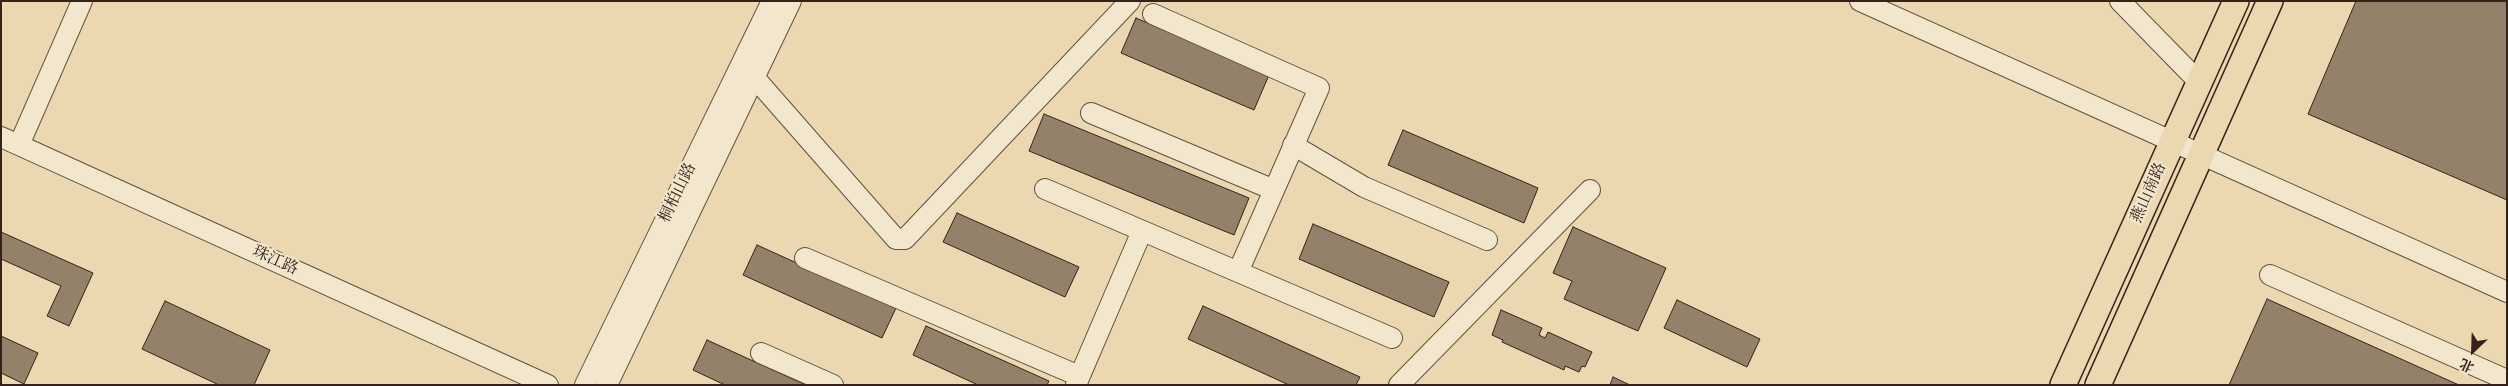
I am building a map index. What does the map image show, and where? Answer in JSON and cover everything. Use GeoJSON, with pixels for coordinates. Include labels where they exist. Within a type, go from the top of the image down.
{"type":"FeatureCollection","features":[{"type":"Feature","properties":{"kind":"main road","name":"燕山南路"},"geometry":{"type":"LineString","coordinates":[[2063,385],[2236,1]]}},
{"type":"Feature","properties":{"kind":"main road","name":"燕山南路"},"geometry":{"type":"LineString","coordinates":[[2098,385],[2270,1]]}},
{"type":"Feature","properties":{"kind":"street"},"geometry":{"type":"LineString","coordinates":[[10,141],[82,1]]}},
{"type":"Feature","properties":{"kind":"street","name":"桐柏山路"},"geometry":{"type":"LineString","coordinates":[[585,385],[772,1]]}},
{"type":"Feature","properties":{"kind":"street","name":"桐柏山路"},"geometry":{"type":"LineString","coordinates":[[607,385],[791,1]]}},
{"type":"Feature","properties":{"kind":"street"},"geometry":{"type":"LineString","coordinates":[[754,77],[896,239],[905,239],[1130,1]]}},
{"type":"Feature","properties":{"kind":"street"},"geometry":{"type":"LineString","coordinates":[[1860,1],[2507,292]]}},
{"type":"Feature","properties":{"kind":"street"},"geometry":{"type":"LineString","coordinates":[[2120,1],[2199,82]]}},
{"type":"Feature","properties":{"kind":"street"},"geometry":{"type":"LineString","coordinates":[[1153,14],[1318,88],[1238,272]]}},
{"type":"Feature","properties":{"kind":"street"},"geometry":{"type":"LineString","coordinates":[[1091,113],[1274,190]]}},
{"type":"Feature","properties":{"kind":"street","name":"珠江路"},"geometry":{"type":"LineString","coordinates":[[10,141],[548,385]]}},
{"type":"Feature","properties":{"kind":"street"},"geometry":{"type":"LineString","coordinates":[[1293,145],[1364,187],[1487,240]]}},
{"type":"Feature","properties":{"kind":"street"},"geometry":{"type":"LineString","coordinates":[[1045,189],[1392,338]]}},
{"type":"Feature","properties":{"kind":"street"},"geometry":{"type":"LineString","coordinates":[[1399,385],[1590,190]]}},
{"type":"Feature","properties":{"kind":"street"},"geometry":{"type":"LineString","coordinates":[[805,258],[1078,380],[1142,231]]}},
{"type":"Feature","properties":{"kind":"street"},"geometry":{"type":"LineString","coordinates":[[2270,275],[2507,380]]}},
{"type":"Feature","properties":{"kind":"street"},"geometry":{"type":"LineString","coordinates":[[761,353],[833,385]]}},
{"type":"Feature","properties":{"kind":"building"},"geometry":{"type":"Polygon","coordinates":[[[2356,1],[2507,1],[2507,200],[2308,114],[2356,1]]]}},
{"type":"Feature","properties":{"kind":"building"},"geometry":{"type":"Polygon","coordinates":[[[1136,18],[1269,75],[1254,110],[1121,53],[1136,18]]]}},
{"type":"Feature","properties":{"kind":"building"},"geometry":{"type":"Polygon","coordinates":[[[1044,114],[1249,198],[1234,235],[1029,151],[1044,114]]]}},
{"type":"Feature","properties":{"kind":"building"},"geometry":{"type":"Polygon","coordinates":[[[1403,130],[1538,188],[1524,223],[1388,165],[1403,130]]]}},
{"type":"Feature","properties":{"kind":"building"},"geometry":{"type":"Polygon","coordinates":[[[957,213],[1079,267],[1065,297],[943,242],[957,213]]]}},
{"type":"Feature","properties":{"kind":"building"},"geometry":{"type":"Polygon","coordinates":[[[1313,224],[1449,282],[1434,317],[1299,259],[1313,224]]]}},
{"type":"Feature","properties":{"kind":"building"},"geometry":{"type":"Polygon","coordinates":[[[1573,227],[1666,268],[1638,331],[1564,299],[1572,281],[1553,273],[1573,227]]]}},
{"type":"Feature","properties":{"kind":"building"},"geometry":{"type":"Polygon","coordinates":[[[1,232],[93,273],[69,326],[47,316],[61,286],[1,259],[1,232]]]}},
{"type":"Feature","properties":{"kind":"building"},"geometry":{"type":"Polygon","coordinates":[[[757,245],[896,308],[882,338],[743,275],[757,245]]]}},
{"type":"Feature","properties":{"kind":"building"},"geometry":{"type":"Polygon","coordinates":[[[2267,299],[2459,385],[2229,385],[2267,299]]]}},
{"type":"Feature","properties":{"kind":"building"},"geometry":{"type":"Polygon","coordinates":[[[1677,300],[1760,339],[1747,367],[1664,328],[1677,300]]]}},
{"type":"Feature","properties":{"kind":"building"},"geometry":{"type":"Polygon","coordinates":[[[165,301],[270,350],[254,385],[219,385],[142,349],[165,301]]]}},
{"type":"Feature","properties":{"kind":"building"},"geometry":{"type":"Polygon","coordinates":[[[1203,306],[1360,377],[1356,385],[1289,385],[1188,339],[1203,306]]]}},
{"type":"Feature","properties":{"kind":"building"},"geometry":{"type":"Polygon","coordinates":[[[1501,310],[1542,328],[1539,335],[1545,338],[1548,332],[1592,352],[1585,367],[1582,366],[1579,372],[1565,366],[1564,370],[1502,342],[1503,340],[1492,335],[1501,310]]]}},
{"type":"Feature","properties":{"kind":"building"},"geometry":{"type":"Polygon","coordinates":[[[926,326],[1049,381],[1047,385],[978,385],[913,355],[926,326]]]}},
{"type":"Feature","properties":{"kind":"building"},"geometry":{"type":"Polygon","coordinates":[[[1,336],[38,353],[24,384],[1,373],[1,336]]]}},
{"type":"Feature","properties":{"kind":"building"},"geometry":{"type":"Polygon","coordinates":[[[707,340],[806,385],[725,385],[693,370],[707,340]]]}},
{"type":"Feature","properties":{"kind":"building"},"geometry":{"type":"Polygon","coordinates":[[[1613,377],[1630,385],[1610,385],[1613,377]]]}}]}
